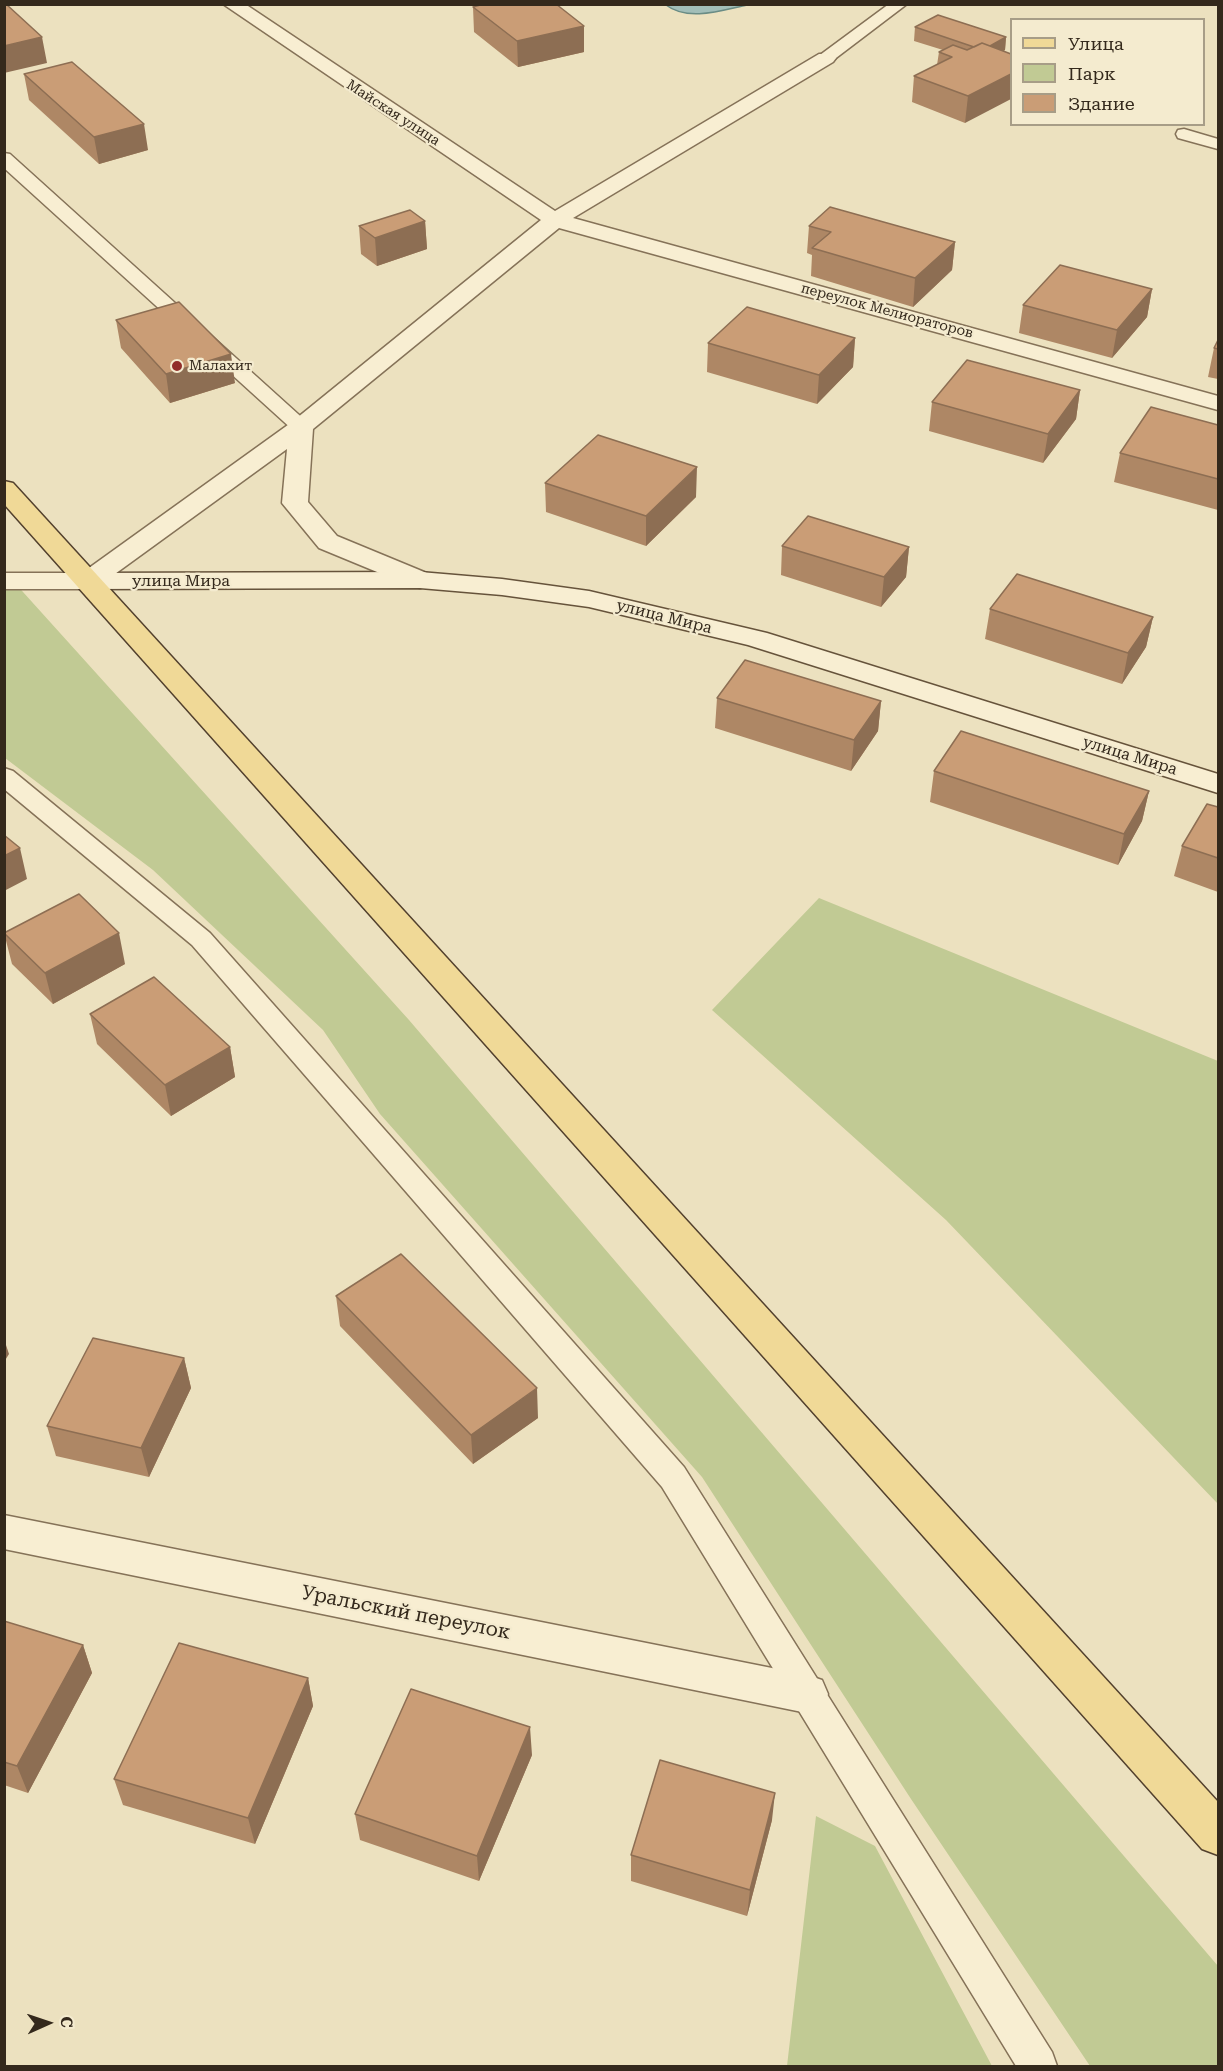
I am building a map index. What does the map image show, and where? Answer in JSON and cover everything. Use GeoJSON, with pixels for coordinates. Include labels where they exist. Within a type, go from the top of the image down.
{"type":"FeatureCollection","features":[{"type":"Feature","properties":{"kind":"main road"},"geometry":{"type":"LineString","coordinates":[[4,488],[1218,1834]]}},
{"type":"Feature","properties":{"kind":"street","name":"Майская улица"},"geometry":{"type":"LineString","coordinates":[[232,4],[555,220]]}},
{"type":"Feature","properties":{"kind":"street"},"geometry":{"type":"LineString","coordinates":[[88,581],[301,427],[555,220],[826,58]]}},
{"type":"Feature","properties":{"kind":"street","name":"переулок Мелиораторов"},"geometry":{"type":"LineString","coordinates":[[555,220],[1218,403]]}},
{"type":"Feature","properties":{"kind":"street"},"geometry":{"type":"LineString","coordinates":[[301,427],[296,503],[328,542],[420,580]]}},
{"type":"Feature","properties":{"kind":"street","name":"улица Мира"},"geometry":{"type":"LineString","coordinates":[[4,581],[420,580],[502,587],[590,599],[757,639],[1218,783]]}},
{"type":"Feature","properties":{"kind":"street","name":"Уральский переулок"},"geometry":{"type":"LineString","coordinates":[[4,1532],[807,1694]]}},
{"type":"Feature","properties":{"kind":"lane"},"geometry":{"type":"LineString","coordinates":[[826,58],[900,4]]}},
{"type":"Feature","properties":{"kind":"lane"},"geometry":{"type":"LineString","coordinates":[[1184,134],[1218,144]]}},
{"type":"Feature","properties":{"kind":"lane"},"geometry":{"type":"LineString","coordinates":[[4,158],[301,427]]}},
{"type":"Feature","properties":{"kind":"lane"},"geometry":{"type":"LineString","coordinates":[[4,776],[201,939],[673,1478],[1038,2067]]}},
{"type":"Feature","properties":{"kind":"green space"},"geometry":{"type":"Polygon","coordinates":[[[14,582],[409,1020],[1218,1966],[1218,2066],[1090,2066],[911,1799],[702,1477],[380,1114],[323,1030],[153,870],[5,758],[4,583],[14,582]]]}},
{"type":"Feature","properties":{"kind":"green space"},"geometry":{"type":"Polygon","coordinates":[[[819,898],[1218,1061],[1218,1504],[946,1220],[712,1010],[819,898]]]}},
{"type":"Feature","properties":{"kind":"green space"},"geometry":{"type":"Polygon","coordinates":[[[816,1816],[875,1846],[992,2066],[787,2066],[816,1816]]]}},
{"type":"Feature","properties":{"kind":"water"},"geometry":{"type":"Polygon","coordinates":[[[666,5],[747,5],[695,14],[675,10],[666,5]]]}},
{"type":"Feature","properties":{"kind":"building"},"geometry":{"type":"Polygon","coordinates":[[[4,4],[6,4],[42,37],[4,46],[4,4]]]}},
{"type":"Feature","properties":{"kind":"building"},"geometry":{"type":"Polygon","coordinates":[[[484,4],[556,4],[584,26],[517,41],[473,7],[484,4]]]}},
{"type":"Feature","properties":{"kind":"building"},"geometry":{"type":"Polygon","coordinates":[[[938,15],[1006,37],[990,46],[982,43],[974,47],[915,27],[938,15]]]}},
{"type":"Feature","properties":{"kind":"building"},"geometry":{"type":"Polygon","coordinates":[[[982,43],[1010,54],[1010,75],[968,96],[914,76],[952,57],[939,52],[953,45],[967,50],[982,43]]]}},
{"type":"Feature","properties":{"kind":"building"},"geometry":{"type":"Polygon","coordinates":[[[72,62],[144,124],[94,137],[24,74],[72,62]]]}},
{"type":"Feature","properties":{"kind":"building"},"geometry":{"type":"Polygon","coordinates":[[[830,207],[955,242],[915,278],[812,248],[831,232],[809,226],[830,207]]]}},
{"type":"Feature","properties":{"kind":"building"},"geometry":{"type":"Polygon","coordinates":[[[410,210],[425,221],[375,238],[359,226],[410,210]]]}},
{"type":"Feature","properties":{"kind":"building"},"geometry":{"type":"Polygon","coordinates":[[[1060,265],[1152,289],[1117,330],[1023,305],[1060,265]]]}},
{"type":"Feature","properties":{"kind":"building"},"geometry":{"type":"Polygon","coordinates":[[[179,302],[231,354],[166,374],[116,320],[179,302]]]}},
{"type":"Feature","properties":{"kind":"building"},"geometry":{"type":"Polygon","coordinates":[[[747,307],[855,338],[819,375],[708,343],[747,307]]]}},
{"type":"Feature","properties":{"kind":"building"},"geometry":{"type":"Polygon","coordinates":[[[967,360],[1080,390],[1048,434],[932,402],[967,360]]]}},
{"type":"Feature","properties":{"kind":"building"},"geometry":{"type":"Polygon","coordinates":[[[1151,407],[1218,425],[1218,479],[1120,453],[1151,407]]]}},
{"type":"Feature","properties":{"kind":"building"},"geometry":{"type":"Polygon","coordinates":[[[598,435],[697,467],[646,516],[545,483],[598,435]]]}},
{"type":"Feature","properties":{"kind":"building"},"geometry":{"type":"Polygon","coordinates":[[[808,516],[909,547],[884,577],[782,546],[808,516]]]}},
{"type":"Feature","properties":{"kind":"building"},"geometry":{"type":"Polygon","coordinates":[[[1017,574],[1153,617],[1128,653],[990,609],[1017,574]]]}},
{"type":"Feature","properties":{"kind":"building"},"geometry":{"type":"Polygon","coordinates":[[[745,660],[881,701],[854,740],[717,698],[745,660]]]}},
{"type":"Feature","properties":{"kind":"building"},"geometry":{"type":"Polygon","coordinates":[[[961,731],[1149,791],[1124,834],[934,771],[961,731]]]}},
{"type":"Feature","properties":{"kind":"building"},"geometry":{"type":"Polygon","coordinates":[[[1207,804],[1218,807],[1218,858],[1182,846],[1207,804]]]}},
{"type":"Feature","properties":{"kind":"building"},"geometry":{"type":"Polygon","coordinates":[[[4,835],[20,848],[4,856],[4,835]]]}},
{"type":"Feature","properties":{"kind":"building"},"geometry":{"type":"Polygon","coordinates":[[[79,894],[119,933],[45,973],[4,933],[79,894]]]}},
{"type":"Feature","properties":{"kind":"building"},"geometry":{"type":"Polygon","coordinates":[[[154,977],[230,1047],[165,1085],[90,1014],[154,977]]]}},
{"type":"Feature","properties":{"kind":"building"},"geometry":{"type":"Polygon","coordinates":[[[401,1254],[537,1388],[471,1435],[336,1296],[401,1254]]]}},
{"type":"Feature","properties":{"kind":"building"},"geometry":{"type":"Polygon","coordinates":[[[93,1338],[184,1358],[141,1448],[47,1426],[93,1338]]]}},
{"type":"Feature","properties":{"kind":"building"},"geometry":{"type":"Polygon","coordinates":[[[4,1621],[83,1645],[17,1766],[4,1762],[4,1621]]]}},
{"type":"Feature","properties":{"kind":"building"},"geometry":{"type":"Polygon","coordinates":[[[179,1643],[308,1678],[248,1818],[114,1779],[179,1643]]]}},
{"type":"Feature","properties":{"kind":"building"},"geometry":{"type":"Polygon","coordinates":[[[411,1689],[530,1727],[477,1856],[355,1814],[411,1689]]]}},
{"type":"Feature","properties":{"kind":"building"},"geometry":{"type":"Polygon","coordinates":[[[660,1760],[775,1793],[750,1890],[631,1855],[660,1760]]]}},
{"type":"Feature","properties":{"kind":"place","name":"Малахит"},"geometry":{"type":"Point","coordinates":[177,366]}}]}
